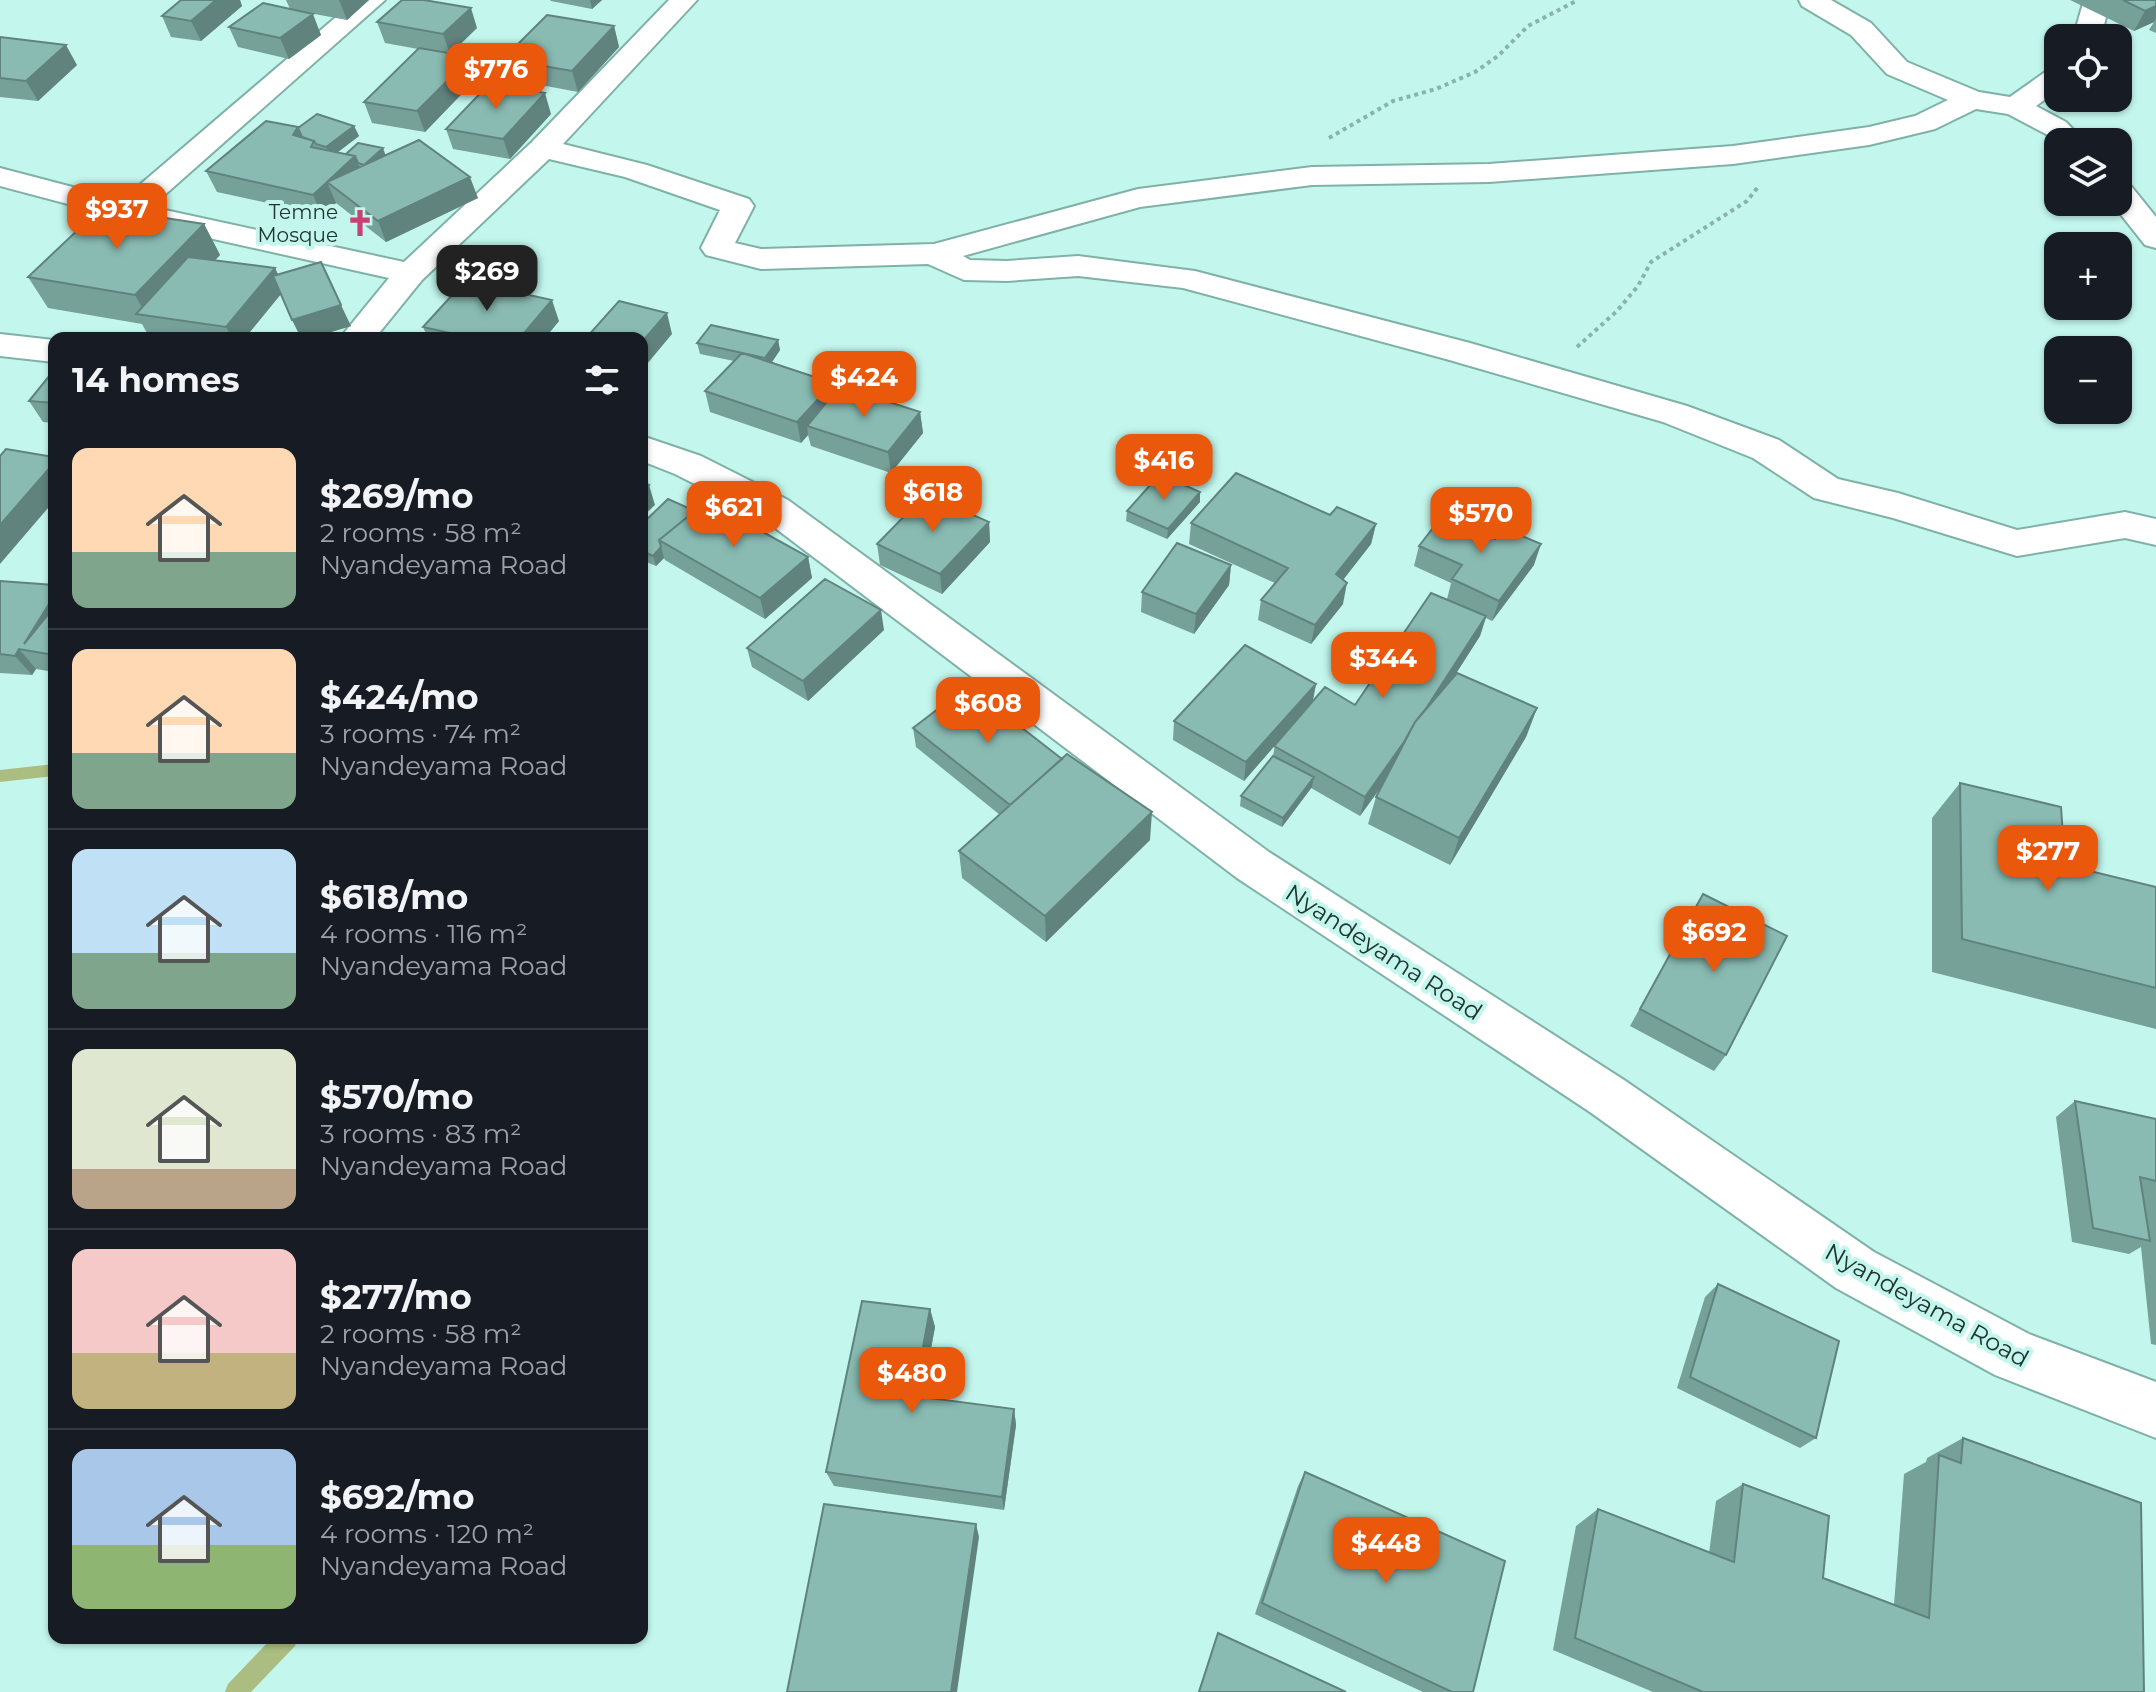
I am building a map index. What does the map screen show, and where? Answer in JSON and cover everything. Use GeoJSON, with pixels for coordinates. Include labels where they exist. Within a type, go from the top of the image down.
{"type":"FeatureCollection","features":[{"type":"Feature","properties":{"kind":"street"},"geometry":{"type":"LineString","coordinates":[[128,211],[372,0]]}},
{"type":"Feature","properties":{"kind":"street"},"geometry":{"type":"LineString","coordinates":[[362,332],[411,273],[543,148],[684,0]]}},
{"type":"Feature","properties":{"kind":"street"},"geometry":{"type":"LineString","coordinates":[[1812,0],[1861,29],[1897,68],[1972,100],[2016,107],[2056,128]]}},
{"type":"Feature","properties":{"kind":"street"},"geometry":{"type":"LineString","coordinates":[[2091,24],[2097,0]]}},
{"type":"Feature","properties":{"kind":"street"},"geometry":{"type":"LineString","coordinates":[[2016,107],[2044,86]]}},
{"type":"Feature","properties":{"kind":"street"},"geometry":{"type":"LineString","coordinates":[[543,148],[636,171],[738,206],[717,248],[761,259],[935,254],[1124,202],[1194,190],[1312,176],[1489,173],[1733,155],[1869,136],[1925,123],[1972,100]]}},
{"type":"Feature","properties":{"kind":"street"},"geometry":{"type":"LineString","coordinates":[[0,177],[128,211],[411,273]]}},
{"type":"Feature","properties":{"kind":"street"},"geometry":{"type":"LineString","coordinates":[[2132,192],[2156,192]]}},
{"type":"Feature","properties":{"kind":"street"},"geometry":{"type":"LineString","coordinates":[[2132,208],[2156,238]]}},
{"type":"Feature","properties":{"kind":"street"},"geometry":{"type":"LineString","coordinates":[[935,254],[964,270],[1007,271],[1078,266],[1184,278],[1540,374],[1675,414],[1766,449],[1827,489],[1898,506],[1972,532],[2017,543],[2125,525],[2156,532]]}},
{"type":"Feature","properties":{"kind":"street"},"geometry":{"type":"LineString","coordinates":[[4,350],[48,351]]}},
{"type":"Feature","properties":{"kind":"street","name":"Nyandeyama Road"},"geometry":{"type":"LineString","coordinates":[[648,450],[688,465],[775,509],[1253,865],[1607,1096],[1855,1270],[2014,1356],[2156,1410]]}},
{"type":"Feature","properties":{"kind":"path"},"geometry":{"type":"LineString","coordinates":[[1320,144],[1393,101],[1436,89],[1475,72],[1498,56],[1528,26],[1578,0]]}},
{"type":"Feature","properties":{"kind":"path"},"geometry":{"type":"LineString","coordinates":[[1540,374],[1574,350],[1617,311],[1638,286],[1651,262],[1747,201],[1763,182]]}},
{"type":"Feature","properties":{"kind":"building"},"geometry":{"type":"Polygon","coordinates":[[[181,0],[216,0],[191,21],[162,16],[181,0]]]}},
{"type":"Feature","properties":{"kind":"building"},"geometry":{"type":"Polygon","coordinates":[[[402,0],[424,0],[471,8],[443,34],[377,22],[402,0]]]}},
{"type":"Feature","properties":{"kind":"building"},"geometry":{"type":"Polygon","coordinates":[[[2123,0],[2156,0],[2156,6],[2145,11],[2123,0]]]}},
{"type":"Feature","properties":{"kind":"building"},"geometry":{"type":"Polygon","coordinates":[[[263,3],[313,14],[280,38],[229,27],[263,3]]]}},
{"type":"Feature","properties":{"kind":"building"},"geometry":{"type":"Polygon","coordinates":[[[547,15],[614,26],[572,71],[503,59],[547,15]]]}},
{"type":"Feature","properties":{"kind":"building"},"geometry":{"type":"Polygon","coordinates":[[[0,37],[66,45],[26,81],[0,78],[0,37]]]}},
{"type":"Feature","properties":{"kind":"building"},"geometry":{"type":"Polygon","coordinates":[[[419,48],[471,57],[417,111],[364,102],[419,48]]]}},
{"type":"Feature","properties":{"kind":"building"},"geometry":{"type":"Polygon","coordinates":[[[489,84],[545,93],[503,139],[446,129],[489,84]]]}},
{"type":"Feature","properties":{"kind":"building"},"geometry":{"type":"Polygon","coordinates":[[[317,114],[354,126],[326,147],[316,144],[302,137],[298,128],[317,114]]]}},
{"type":"Feature","properties":{"kind":"building"},"geometry":{"type":"Polygon","coordinates":[[[266,121],[298,127],[293,135],[314,141],[311,147],[355,156],[313,195],[206,171],[266,121]]]}},
{"type":"Feature","properties":{"kind":"building"},"geometry":{"type":"Polygon","coordinates":[[[419,140],[470,177],[378,221],[327,182],[419,140]]]}},
{"type":"Feature","properties":{"kind":"building"},"geometry":{"type":"Polygon","coordinates":[[[358,143],[383,148],[364,165],[358,163],[355,156],[346,154],[358,143]]]}},
{"type":"Feature","properties":{"kind":"building"},"geometry":{"type":"Polygon","coordinates":[[[101,208],[204,224],[135,295],[28,277],[101,208]]]}},
{"type":"Feature","properties":{"kind":"building"},"geometry":{"type":"Polygon","coordinates":[[[188,257],[275,268],[226,327],[136,314],[188,257]]]}},
{"type":"Feature","properties":{"kind":"building"},"geometry":{"type":"Polygon","coordinates":[[[321,262],[341,305],[292,320],[273,276],[321,262]]]}},
{"type":"Feature","properties":{"kind":"building"},"geometry":{"type":"Polygon","coordinates":[[[465,281],[552,300],[525,332],[445,332],[423,327],[465,281]]]}},
{"type":"Feature","properties":{"kind":"building"},"geometry":{"type":"Polygon","coordinates":[[[619,301],[667,313],[648,335],[648,332],[591,332],[619,301]]]}},
{"type":"Feature","properties":{"kind":"building"},"geometry":{"type":"Polygon","coordinates":[[[711,325],[778,340],[765,358],[697,343],[711,325]]]}},
{"type":"Feature","properties":{"kind":"building"},"geometry":{"type":"Polygon","coordinates":[[[742,353],[833,383],[797,422],[705,391],[742,353]]]}},
{"type":"Feature","properties":{"kind":"building"},"geometry":{"type":"Polygon","coordinates":[[[48,377],[48,403],[29,401],[48,377]]]}},
{"type":"Feature","properties":{"kind":"building"},"geometry":{"type":"Polygon","coordinates":[[[840,386],[920,412],[888,452],[807,426],[840,386]]]}},
{"type":"Feature","properties":{"kind":"building"},"geometry":{"type":"Polygon","coordinates":[[[6,449],[48,456],[48,470],[0,525],[0,456],[6,449]]]}},
{"type":"Feature","properties":{"kind":"building"},"geometry":{"type":"Polygon","coordinates":[[[1236,473],[1330,515],[1337,507],[1376,524],[1336,574],[1347,583],[1315,625],[1261,600],[1288,568],[1191,523],[1236,473]]]}},
{"type":"Feature","properties":{"kind":"building"},"geometry":{"type":"Polygon","coordinates":[[[1160,474],[1200,492],[1168,529],[1127,511],[1160,474]]]}},
{"type":"Feature","properties":{"kind":"building"},"geometry":{"type":"Polygon","coordinates":[[[926,494],[989,522],[940,574],[877,544],[926,494]]]}},
{"type":"Feature","properties":{"kind":"building"},"geometry":{"type":"Polygon","coordinates":[[[668,499],[695,511],[659,540],[661,547],[653,556],[648,554],[648,518],[668,499]]]}},
{"type":"Feature","properties":{"kind":"building"},"geometry":{"type":"Polygon","coordinates":[[[707,501],[808,557],[760,598],[659,540],[707,501]]]}},
{"type":"Feature","properties":{"kind":"building"},"geometry":{"type":"Polygon","coordinates":[[[1443,515],[1495,539],[1503,528],[1541,544],[1499,601],[1452,579],[1462,565],[1419,546],[1443,515]]]}},
{"type":"Feature","properties":{"kind":"building"},"geometry":{"type":"Polygon","coordinates":[[[1177,543],[1231,565],[1196,614],[1142,592],[1177,543]]]}},
{"type":"Feature","properties":{"kind":"building"},"geometry":{"type":"Polygon","coordinates":[[[825,579],[881,610],[803,681],[747,648],[825,579]]]}},
{"type":"Feature","properties":{"kind":"building"},"geometry":{"type":"Polygon","coordinates":[[[0,581],[48,585],[48,606],[24,644],[48,614],[48,654],[19,649],[15,656],[0,654],[0,581]]]}},
{"type":"Feature","properties":{"kind":"building"},"geometry":{"type":"Polygon","coordinates":[[[1431,593],[1486,616],[1365,797],[1274,746],[1325,687],[1355,705],[1431,593]]]}},
{"type":"Feature","properties":{"kind":"building"},"geometry":{"type":"Polygon","coordinates":[[[1245,645],[1316,684],[1246,762],[1174,721],[1245,645]]]}},
{"type":"Feature","properties":{"kind":"building"},"geometry":{"type":"Polygon","coordinates":[[[1457,673],[1537,708],[1459,838],[1376,797],[1415,722],[1457,673]]]}},
{"type":"Feature","properties":{"kind":"building"},"geometry":{"type":"Polygon","coordinates":[[[968,686],[1062,759],[1010,805],[913,728],[968,686]]]}},
{"type":"Feature","properties":{"kind":"building"},"geometry":{"type":"Polygon","coordinates":[[[1067,754],[1152,812],[1045,916],[959,851],[1067,754]]]}},
{"type":"Feature","properties":{"kind":"building"},"geometry":{"type":"Polygon","coordinates":[[[1273,756],[1314,777],[1283,818],[1241,796],[1273,756]]]}},
{"type":"Feature","properties":{"kind":"building"},"geometry":{"type":"Polygon","coordinates":[[[1960,783],[2061,807],[2065,865],[2156,887],[2156,988],[1962,939],[1960,783]]]}},
{"type":"Feature","properties":{"kind":"building"},"geometry":{"type":"Polygon","coordinates":[[[1703,894],[1787,936],[1726,1055],[1640,1009],[1703,894]]]}},
{"type":"Feature","properties":{"kind":"building"},"geometry":{"type":"Polygon","coordinates":[[[2075,1101],[2156,1119],[2156,1181],[2140,1177],[2150,1241],[2093,1228],[2075,1101]]]}},
{"type":"Feature","properties":{"kind":"building"},"geometry":{"type":"Polygon","coordinates":[[[1718,1284],[1839,1341],[1816,1438],[1690,1377],[1718,1284]]]}},
{"type":"Feature","properties":{"kind":"building"},"geometry":{"type":"Polygon","coordinates":[[[862,1301],[930,1309],[914,1396],[1014,1409],[1002,1497],[826,1472],[862,1301]]]}},
{"type":"Feature","properties":{"kind":"building"},"geometry":{"type":"Polygon","coordinates":[[[1963,1438],[2141,1503],[2144,1692],[1703,1692],[1575,1638],[1598,1509],[1734,1562],[1743,1484],[1829,1516],[1823,1578],[1929,1618],[1939,1455],[1961,1463],[1963,1438]]]}},
{"type":"Feature","properties":{"kind":"building"},"geometry":{"type":"Polygon","coordinates":[[[1305,1472],[1505,1561],[1473,1692],[1452,1692],[1262,1603],[1305,1472]]]}},
{"type":"Feature","properties":{"kind":"building"},"geometry":{"type":"Polygon","coordinates":[[[824,1504],[976,1524],[951,1692],[787,1692],[824,1504]]]}},
{"type":"Feature","properties":{"kind":"building"},"geometry":{"type":"Polygon","coordinates":[[[1218,1633],[1346,1692],[1199,1692],[1218,1633]]]}},
{"type":"Feature","properties":{"kind":"waterway"},"geometry":{"type":"LineString","coordinates":[[0,776],[48,771]]}},
{"type":"Feature","properties":{"kind":"waterway"},"geometry":{"type":"LineString","coordinates":[[236,1692],[281,1644]]}},
{"type":"Feature","properties":{"kind":"place","name":"Temne Mosque"},"geometry":{"type":"Point","coordinates":[360,223]}}]}
